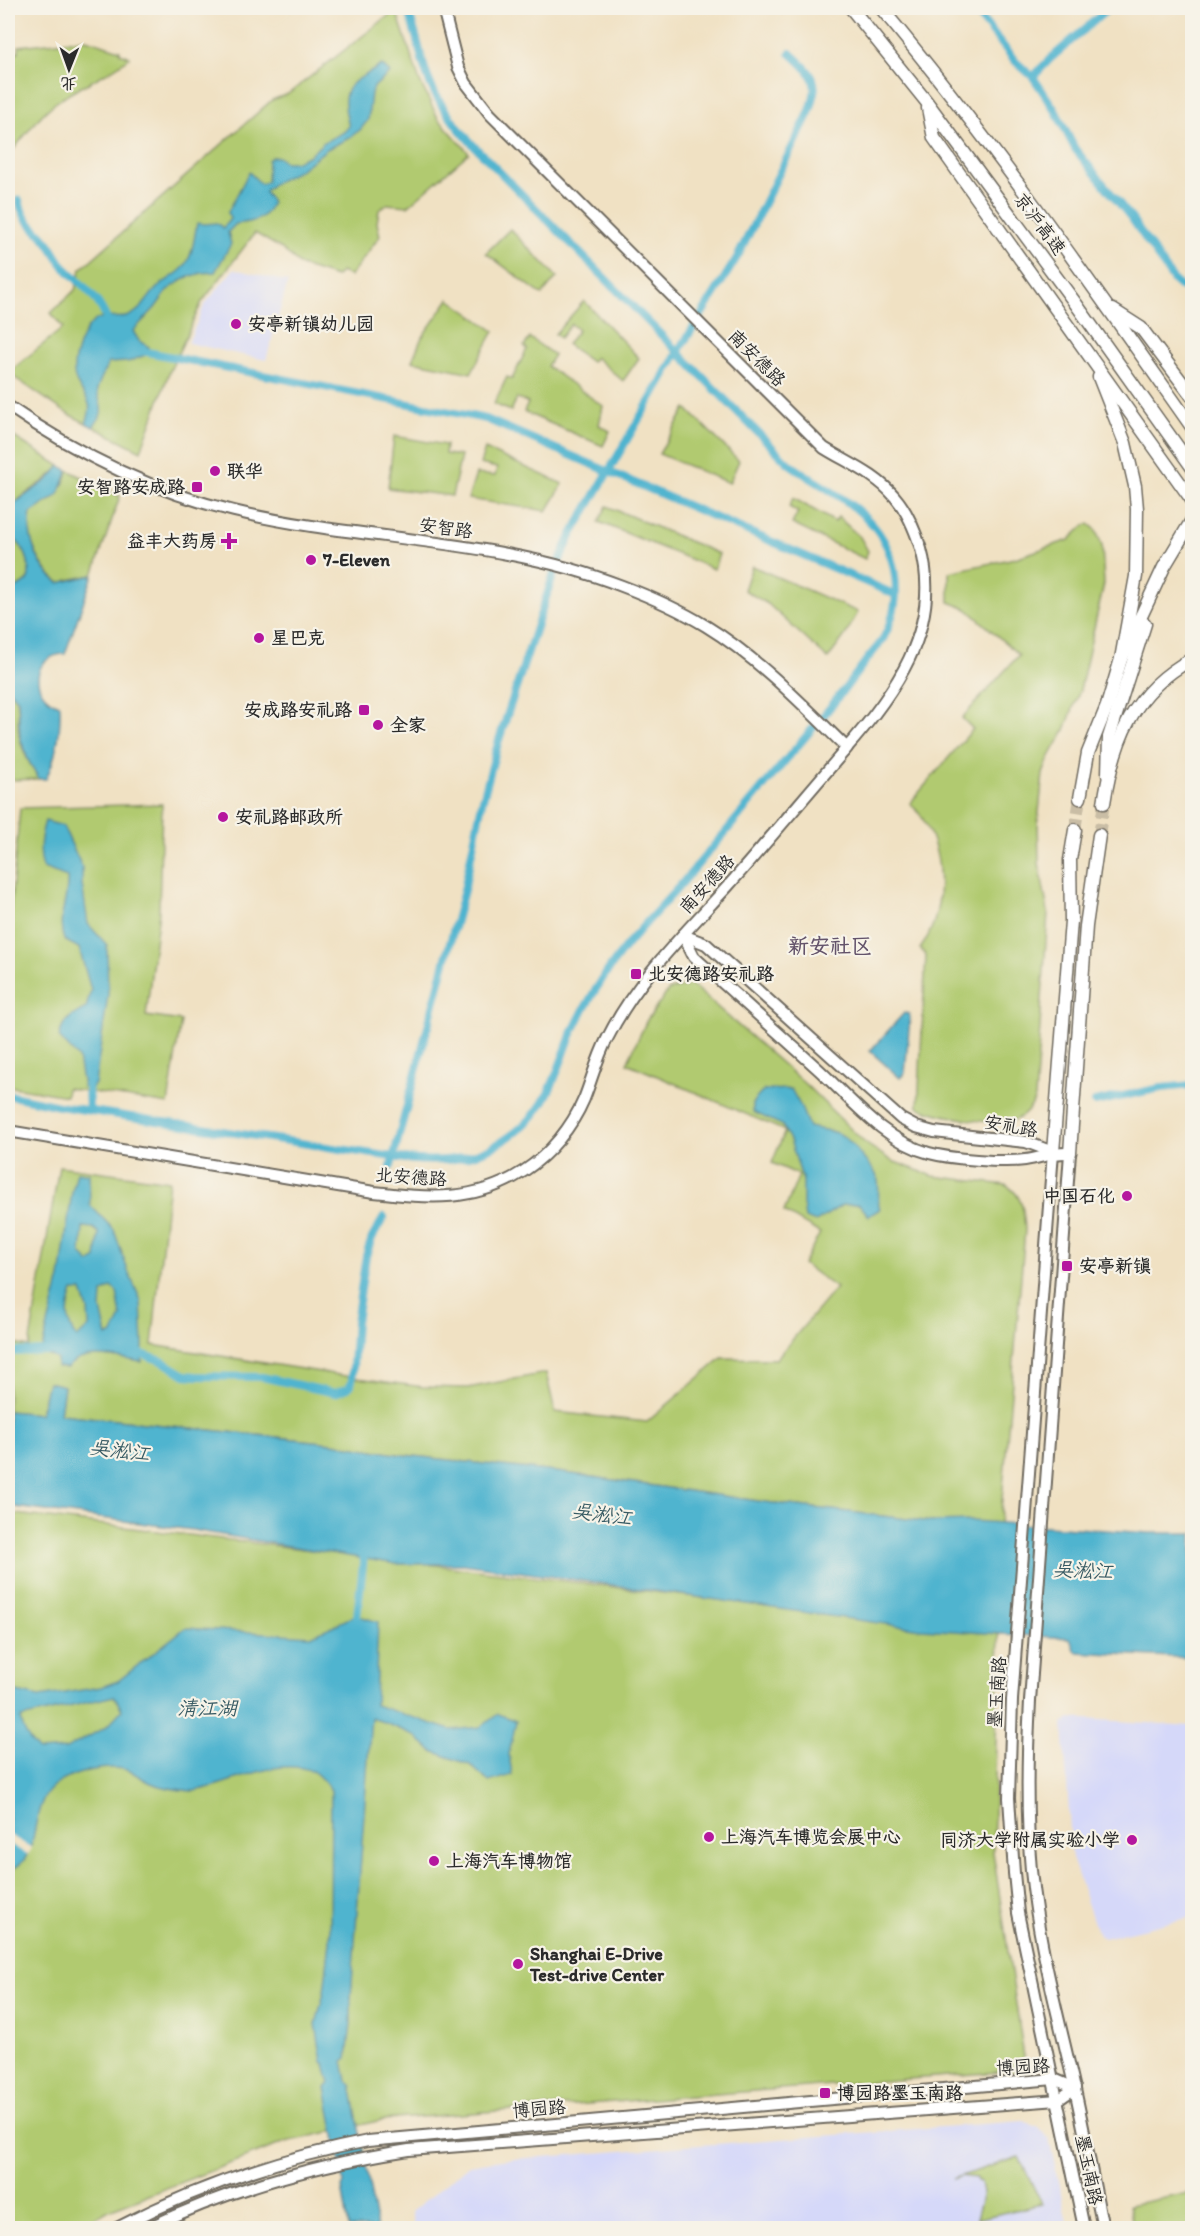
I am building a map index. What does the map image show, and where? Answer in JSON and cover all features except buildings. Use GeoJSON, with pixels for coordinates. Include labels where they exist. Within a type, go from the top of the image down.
{"type":"FeatureCollection","features":[{"type":"Feature","properties":{"kind":"highway","name":"京沪高速"},"geometry":{"type":"LineString","coordinates":[[881,8],[1108,307],[1190,423]]}},
{"type":"Feature","properties":{"kind":"highway","name":"京沪高速"},"geometry":{"type":"LineString","coordinates":[[853,10],[926,101],[1191,465]]}},
{"type":"Feature","properties":{"kind":"highway"},"geometry":{"type":"LineString","coordinates":[[926,101],[934,138],[1192,500]]}},
{"type":"Feature","properties":{"kind":"highway"},"geometry":{"type":"LineString","coordinates":[[1108,307],[1141,328],[1192,396]]}},
{"type":"Feature","properties":{"kind":"highway"},"geometry":{"type":"LineString","coordinates":[[1080,798],[1088,753],[1107,706],[1121,659],[1136,576],[1135,486],[1125,443],[1094,361]]}},
{"type":"Feature","properties":{"kind":"highway"},"geometry":{"type":"LineString","coordinates":[[1121,659],[1164,567],[1192,520]]}},
{"type":"Feature","properties":{"kind":"highway"},"geometry":{"type":"LineString","coordinates":[[1104,803],[1108,775],[1109,737],[1132,660],[1148,616],[1170,570],[1192,533]]}},
{"type":"Feature","properties":{"kind":"highway"},"geometry":{"type":"LineString","coordinates":[[1108,775],[1118,740],[1142,700],[1156,683],[1192,659]]}},
{"type":"Feature","properties":{"kind":"highway"},"geometry":{"type":"LineString","coordinates":[[1053,1152],[1071,921],[1070,860],[1075,830]]}},
{"type":"Feature","properties":{"kind":"highway"},"geometry":{"type":"LineString","coordinates":[[1070,1153],[1086,926],[1099,835]]}},
{"type":"Feature","properties":{"kind":"main road","name":"南安德路"},"geometry":{"type":"LineString","coordinates":[[443,8],[458,67],[466,83],[479,100],[530,155],[824,448],[869,474],[894,495],[907,513],[924,560],[928,585],[926,608],[920,633],[907,666],[890,693],[847,748],[683,935]]}},
{"type":"Feature","properties":{"kind":"main road","name":"安智路"},"geometry":{"type":"LineString","coordinates":[[8,406],[66,443],[122,472],[192,499],[234,511],[290,522],[454,545],[546,563],[638,592],[707,627],[755,663],[847,748]]}},
{"type":"Feature","properties":{"kind":"main road","name":"北安德路"},"geometry":{"type":"LineString","coordinates":[[8,1131],[385,1193],[440,1198],[481,1191],[525,1171],[564,1133],[584,1099],[606,1041],[620,1014],[643,980],[683,935]]}},
{"type":"Feature","properties":{"kind":"main road","name":"安礼路"},"geometry":{"type":"LineString","coordinates":[[683,935],[706,945],[901,1119],[934,1132],[1026,1142],[1053,1152]]}},
{"type":"Feature","properties":{"kind":"main road","name":"安礼路"},"geometry":{"type":"LineString","coordinates":[[683,935],[694,957],[865,1112],[913,1148],[962,1158],[1025,1160],[1053,1152]]}},
{"type":"Feature","properties":{"kind":"main road"},"geometry":{"type":"LineString","coordinates":[[1053,1152],[1070,1153]]}},
{"type":"Feature","properties":{"kind":"main road","name":"墨玉南路"},"geometry":{"type":"LineString","coordinates":[[1053,1152],[1010,1753],[1011,1833],[1018,1913],[1084,2229]]}},
{"type":"Feature","properties":{"kind":"main road","name":"墨玉南路"},"geometry":{"type":"LineString","coordinates":[[1070,1153],[1027,1753],[1029,1833],[1036,1910],[1049,1980],[1075,2088],[1103,2229]]}},
{"type":"Feature","properties":{"kind":"main road","name":"博园路"},"geometry":{"type":"LineString","coordinates":[[117,2229],[215,2183],[368,2140],[1054,2079],[1075,2088]]}},
{"type":"Feature","properties":{"kind":"main road","name":"博园路"},"geometry":{"type":"LineString","coordinates":[[148,2229],[194,2207],[259,2183],[367,2157],[451,2146],[1058,2100],[1075,2088]]}},
{"type":"Feature","properties":{"kind":"shaded area","name":"安亭新镇幼儿园"},"geometry":{"type":"Polygon","coordinates":[[[234,269],[288,282],[266,360],[188,343],[205,304],[234,269]]]}},
{"type":"Feature","properties":{"kind":"shaded area","name":"同济大学附属实验小学"},"geometry":{"type":"Polygon","coordinates":[[[1069,1718],[1192,1726],[1192,1917],[1104,1938],[1098,1935],[1072,1858],[1063,1724],[1069,1718]]]}},
{"type":"Feature","properties":{"kind":"shaded area"},"geometry":{"type":"Polygon","coordinates":[[[1024,2121],[1039,2128],[1049,2139],[1068,2228],[414,2228],[411,2212],[469,2165],[501,2160],[1024,2121]]]}},
{"type":"Feature","properties":{"kind":"green space"},"geometry":{"type":"Polygon","coordinates":[[[396,10],[420,82],[438,118],[469,153],[408,206],[387,204],[379,210],[377,223],[380,236],[350,276],[341,272],[336,277],[301,266],[282,249],[255,233],[202,302],[169,373],[141,451],[68,414],[8,373],[63,328],[51,313],[75,290],[81,269],[272,100],[288,94],[396,10]]]}},
{"type":"Feature","properties":{"kind":"green space"},"geometry":{"type":"Polygon","coordinates":[[[86,39],[120,50],[120,53],[130,57],[50,107],[8,156],[8,54],[19,52],[19,46],[86,39]]]}},
{"type":"Feature","properties":{"kind":"green space"},"geometry":{"type":"Polygon","coordinates":[[[510,229],[557,277],[542,295],[486,253],[510,229]]]}},
{"type":"Feature","properties":{"kind":"green space"},"geometry":{"type":"Polygon","coordinates":[[[449,299],[494,331],[471,373],[412,361],[422,337],[449,299]]]}},
{"type":"Feature","properties":{"kind":"green space"},"geometry":{"type":"Polygon","coordinates":[[[584,301],[639,358],[623,381],[595,357],[591,362],[567,344],[578,330],[571,324],[560,338],[555,334],[584,301]]]}},
{"type":"Feature","properties":{"kind":"green space"},"geometry":{"type":"Polygon","coordinates":[[[530,338],[554,355],[547,366],[603,406],[599,425],[610,431],[603,446],[524,412],[528,403],[517,398],[511,411],[494,404],[507,377],[512,379],[527,349],[524,346],[530,338]]]}},
{"type":"Feature","properties":{"kind":"green space"},"geometry":{"type":"Polygon","coordinates":[[[686,408],[739,461],[729,483],[659,454],[686,408]]]}},
{"type":"Feature","properties":{"kind":"green space"},"geometry":{"type":"Polygon","coordinates":[[[394,436],[446,445],[445,454],[461,456],[452,496],[388,488],[394,436]]]}},
{"type":"Feature","properties":{"kind":"green space"},"geometry":{"type":"Polygon","coordinates":[[[14,437],[60,466],[13,505],[8,512],[8,445],[14,437]]]}},
{"type":"Feature","properties":{"kind":"green space"},"geometry":{"type":"Polygon","coordinates":[[[485,449],[563,484],[547,511],[468,499],[476,474],[495,476],[497,468],[480,464],[485,449]]]}},
{"type":"Feature","properties":{"kind":"green space"},"geometry":{"type":"Polygon","coordinates":[[[68,470],[120,496],[93,575],[68,580],[63,584],[56,580],[41,563],[31,540],[29,519],[32,511],[50,501],[57,493],[68,470]]]}},
{"type":"Feature","properties":{"kind":"green space"},"geometry":{"type":"Polygon","coordinates":[[[793,498],[835,522],[838,517],[860,537],[868,551],[865,559],[792,524],[798,512],[789,507],[793,498]]]}},
{"type":"Feature","properties":{"kind":"green space"},"geometry":{"type":"Polygon","coordinates":[[[607,506],[719,554],[714,569],[599,522],[607,506]]]}},
{"type":"Feature","properties":{"kind":"green space"},"geometry":{"type":"Polygon","coordinates":[[[1089,524],[1095,529],[1102,545],[1104,584],[1080,690],[1065,730],[1043,774],[1038,821],[1039,863],[1048,912],[1035,1098],[1023,1115],[1008,1121],[982,1121],[939,1114],[918,1107],[926,955],[920,949],[935,919],[940,886],[939,869],[931,836],[921,816],[910,803],[973,729],[962,718],[1019,655],[967,609],[949,602],[949,572],[1015,558],[1069,540],[1089,524]]]}},
{"type":"Feature","properties":{"kind":"green space"},"geometry":{"type":"Polygon","coordinates":[[[8,533],[26,554],[29,573],[28,581],[8,593],[8,533]]]}},
{"type":"Feature","properties":{"kind":"green space"},"geometry":{"type":"Polygon","coordinates":[[[752,566],[858,612],[828,659],[768,604],[744,590],[752,566]]]}},
{"type":"Feature","properties":{"kind":"green space"},"geometry":{"type":"Polygon","coordinates":[[[8,688],[18,706],[18,728],[22,748],[39,779],[8,780],[8,688]]]}},
{"type":"Feature","properties":{"kind":"green space"},"geometry":{"type":"Polygon","coordinates":[[[162,804],[159,911],[146,1016],[181,1021],[168,1104],[67,1088],[66,1096],[8,1086],[8,935],[20,808],[162,804]]]}},
{"type":"Feature","properties":{"kind":"green space"},"geometry":{"type":"Polygon","coordinates":[[[692,985],[805,1084],[865,1143],[892,1161],[933,1176],[1006,1185],[1019,1199],[1023,1210],[1025,1230],[1000,1523],[932,1522],[765,1502],[565,1473],[396,1454],[332,1443],[60,1414],[64,1386],[48,1382],[40,1414],[8,1411],[8,1343],[29,1347],[59,1166],[169,1181],[152,1345],[423,1387],[468,1388],[546,1373],[555,1412],[647,1422],[722,1358],[776,1359],[836,1288],[803,1264],[820,1233],[784,1212],[799,1175],[772,1163],[785,1131],[627,1063],[647,1020],[669,990],[692,985]]]}},
{"type":"Feature","properties":{"kind":"green space"},"geometry":{"type":"Polygon","coordinates":[[[8,1513],[999,1634],[993,1852],[1026,2070],[382,2120],[286,2142],[109,2210],[78,2228],[8,2228],[8,1513]]]}},
{"type":"Feature","properties":{"kind":"green space"},"geometry":{"type":"Polygon","coordinates":[[[1019,2157],[1042,2204],[976,2219],[983,2193],[981,2182],[976,2178],[961,2176],[1019,2157]]]}},
{"type":"Feature","properties":{"kind":"green space"},"geometry":{"type":"Polygon","coordinates":[[[1190,2193],[1192,2228],[1134,2228],[1129,2205],[1190,2193]]]}},
{"type":"Feature","properties":{"kind":"water"},"geometry":{"type":"Polygon","coordinates":[[[382,65],[390,73],[375,86],[371,93],[368,120],[360,130],[327,149],[301,169],[271,185],[265,192],[272,202],[266,213],[258,219],[236,224],[228,232],[231,244],[215,272],[185,278],[168,290],[133,331],[139,341],[149,347],[148,354],[128,362],[108,363],[97,390],[101,409],[100,417],[93,427],[86,423],[90,409],[88,400],[76,381],[74,369],[80,343],[90,325],[101,318],[133,314],[158,287],[181,270],[191,254],[197,223],[217,223],[223,228],[230,219],[228,212],[249,172],[261,184],[267,182],[268,160],[272,157],[278,157],[285,162],[295,162],[310,155],[324,142],[344,132],[349,126],[345,102],[349,87],[382,65]]]}},
{"type":"Feature","properties":{"kind":"water"},"geometry":{"type":"Polygon","coordinates":[[[60,466],[68,470],[59,494],[31,513],[30,532],[35,552],[45,569],[59,583],[93,575],[65,654],[54,656],[40,668],[39,685],[50,700],[60,705],[60,715],[58,743],[53,761],[46,779],[39,779],[28,760],[20,737],[18,700],[8,688],[8,593],[28,581],[29,566],[26,554],[8,533],[8,512],[12,505],[49,479],[60,466]]]}},
{"type":"Feature","properties":{"kind":"water"},"geometry":{"type":"Polygon","coordinates":[[[45,821],[63,826],[82,867],[88,924],[107,945],[108,995],[95,1084],[92,1088],[83,1087],[78,1058],[59,1037],[68,1019],[86,1008],[91,990],[79,948],[64,940],[62,932],[67,877],[43,868],[40,844],[45,821]]]}},
{"type":"Feature","properties":{"kind":"water"},"geometry":{"type":"Polygon","coordinates":[[[904,1013],[909,1014],[910,1017],[905,1073],[900,1078],[870,1051],[904,1013]]]}},
{"type":"Feature","properties":{"kind":"water"},"geometry":{"type":"Polygon","coordinates":[[[791,1089],[809,1127],[835,1132],[846,1138],[873,1169],[878,1181],[880,1209],[869,1216],[859,1204],[842,1205],[816,1222],[805,1218],[803,1181],[790,1140],[782,1125],[753,1112],[753,1102],[764,1090],[791,1089]]]}},
{"type":"Feature","properties":{"kind":"water"},"geometry":{"type":"Polygon","coordinates":[[[77,1172],[89,1174],[90,1205],[114,1230],[141,1301],[142,1362],[92,1356],[74,1362],[67,1368],[57,1367],[57,1359],[41,1352],[60,1278],[77,1172]],[[83,1227],[81,1254],[90,1263],[96,1258],[99,1233],[93,1228],[83,1227]],[[112,1287],[102,1293],[101,1309],[107,1336],[112,1335],[121,1317],[117,1292],[112,1287]],[[73,1291],[68,1310],[70,1327],[77,1338],[89,1327],[88,1310],[82,1291],[73,1291]]]}},
{"type":"Feature","properties":{"kind":"water","name":"吴淞江"},"geometry":{"type":"Polygon","coordinates":[[[48,1382],[64,1386],[60,1414],[332,1443],[396,1454],[565,1473],[765,1502],[932,1522],[972,1521],[1149,1533],[1192,1533],[1192,1658],[1076,1652],[1070,1638],[921,1629],[464,1564],[396,1564],[193,1530],[8,1506],[8,1411],[40,1414],[48,1382]]]}},
{"type":"Feature","properties":{"kind":"water","name":"清江湖"},"geometry":{"type":"Polygon","coordinates":[[[356,1615],[378,1622],[375,1705],[451,1730],[481,1727],[498,1714],[516,1721],[509,1754],[512,1775],[489,1782],[470,1765],[432,1751],[414,1735],[371,1717],[351,2023],[347,2058],[343,2061],[347,2081],[351,2084],[377,2228],[349,2228],[342,2188],[344,2183],[326,2088],[330,2083],[325,2064],[322,2062],[316,2024],[324,1992],[330,1941],[331,1790],[320,1777],[312,1771],[300,1768],[275,1768],[192,1791],[156,1785],[130,1771],[118,1768],[99,1769],[78,1774],[60,1782],[45,1797],[27,1856],[19,1865],[8,1871],[8,1690],[39,1697],[101,1687],[118,1681],[185,1628],[311,1636],[356,1615]],[[114,1696],[21,1718],[27,1736],[39,1751],[66,1749],[106,1727],[122,1710],[114,1696]]]}},
{"type":"Feature","properties":{"kind":"pier"},"geometry":{"type":"Polygon","coordinates":[[[8,1834],[32,1848],[28,1855],[8,1843],[8,1834]]]}},
{"type":"Feature","properties":{"kind":"waterway"},"geometry":{"type":"LineString","coordinates":[[8,1095],[59,1106],[406,1159],[453,1159],[482,1152],[496,1145],[523,1126],[540,1107],[552,1085],[581,1015],[598,985],[620,954],[829,709],[886,634],[894,610],[896,592],[893,566],[886,545],[875,527],[844,500],[787,462],[475,147],[448,114],[432,88],[406,8]]}},
{"type":"Feature","properties":{"kind":"waterway"},"geometry":{"type":"LineString","coordinates":[[973,8],[1016,62],[1033,77],[1055,110],[1075,149],[1132,219],[1174,281],[1181,287],[1192,290]]}},
{"type":"Feature","properties":{"kind":"waterway"},"geometry":{"type":"LineString","coordinates":[[1033,77],[1050,59],[1109,8]]}},
{"type":"Feature","properties":{"kind":"waterway"},"geometry":{"type":"LineString","coordinates":[[391,1166],[464,890],[482,803],[498,743],[555,570],[571,536],[678,352],[738,256],[809,113],[815,86],[813,79],[805,67],[790,53]]}},
{"type":"Feature","properties":{"kind":"waterway"},"geometry":{"type":"LineString","coordinates":[[19,200],[26,219],[47,241],[65,268],[95,299],[108,322]]}},
{"type":"Feature","properties":{"kind":"waterway"},"geometry":{"type":"LineString","coordinates":[[142,351],[486,419],[896,595]]}},
{"type":"Feature","properties":{"kind":"waterway"},"geometry":{"type":"LineString","coordinates":[[88,1084],[89,1110]]}},
{"type":"Feature","properties":{"kind":"waterway"},"geometry":{"type":"LineString","coordinates":[[1095,1102],[1161,1088],[1192,1085]]}},
{"type":"Feature","properties":{"kind":"waterway"},"geometry":{"type":"LineString","coordinates":[[134,1351],[162,1361],[185,1375],[262,1377],[335,1393],[348,1388],[352,1381],[356,1322],[366,1256],[372,1238],[384,1217]]}},
{"type":"Feature","properties":{"kind":"waterway"},"geometry":{"type":"LineString","coordinates":[[8,1352],[52,1351]]}},
{"type":"Feature","properties":{"kind":"waterway"},"geometry":{"type":"LineString","coordinates":[[356,1625],[365,1548]]}},
{"type":"Feature","properties":{"kind":"tunnel"},"geometry":{"type":"LineString","coordinates":[[1075,830],[1080,798]]}},
{"type":"Feature","properties":{"kind":"tunnel"},"geometry":{"type":"LineString","coordinates":[[1099,835],[1104,803]]}},
{"type":"Feature","properties":{"kind":"place","name":"安亭新镇幼儿园"},"geometry":{"type":"Point","coordinates":[236,324]}},
{"type":"Feature","properties":{"kind":"place","name":"联华"},"geometry":{"type":"Point","coordinates":[215,471]}},
{"type":"Feature","properties":{"kind":"place","name":"安智路安成路"},"geometry":{"type":"Point","coordinates":[197,487]}},
{"type":"Feature","properties":{"kind":"place","name":"益丰大药房"},"geometry":{"type":"Point","coordinates":[229,541]}},
{"type":"Feature","properties":{"kind":"place","name":"7-Eleven"},"geometry":{"type":"Point","coordinates":[311,560]}},
{"type":"Feature","properties":{"kind":"place","name":"星巴克"},"geometry":{"type":"Point","coordinates":[259,638]}},
{"type":"Feature","properties":{"kind":"place","name":"安成路安礼路"},"geometry":{"type":"Point","coordinates":[364,710]}},
{"type":"Feature","properties":{"kind":"place","name":"全家"},"geometry":{"type":"Point","coordinates":[378,725]}},
{"type":"Feature","properties":{"kind":"place","name":"安礼路邮政所"},"geometry":{"type":"Point","coordinates":[223,817]}},
{"type":"Feature","properties":{"kind":"place","name":"北安德路安礼路"},"geometry":{"type":"Point","coordinates":[636,974]}},
{"type":"Feature","properties":{"kind":"place","name":"中国石化"},"geometry":{"type":"Point","coordinates":[1127,1196]}},
{"type":"Feature","properties":{"kind":"place","name":"安亭新镇"},"geometry":{"type":"Point","coordinates":[1067,1266]}},
{"type":"Feature","properties":{"kind":"place","name":"上海汽车博览会展中心"},"geometry":{"type":"Point","coordinates":[709,1837]}},
{"type":"Feature","properties":{"kind":"place","name":"同济大学附属实验小学"},"geometry":{"type":"Point","coordinates":[1132,1840]}},
{"type":"Feature","properties":{"kind":"place","name":"上海汽车博物馆"},"geometry":{"type":"Point","coordinates":[434,1861]}},
{"type":"Feature","properties":{"kind":"place","name":"Shanghai E-Drive Test-drive Center"},"geometry":{"type":"Point","coordinates":[518,1964]}},
{"type":"Feature","properties":{"kind":"place","name":"博园路墨玉南路"},"geometry":{"type":"Point","coordinates":[825,2093]}},
{"type":"Feature","properties":{"kind":"district","name":"新安社区"},"geometry":{"type":"Point","coordinates":[830,946]}}]}
